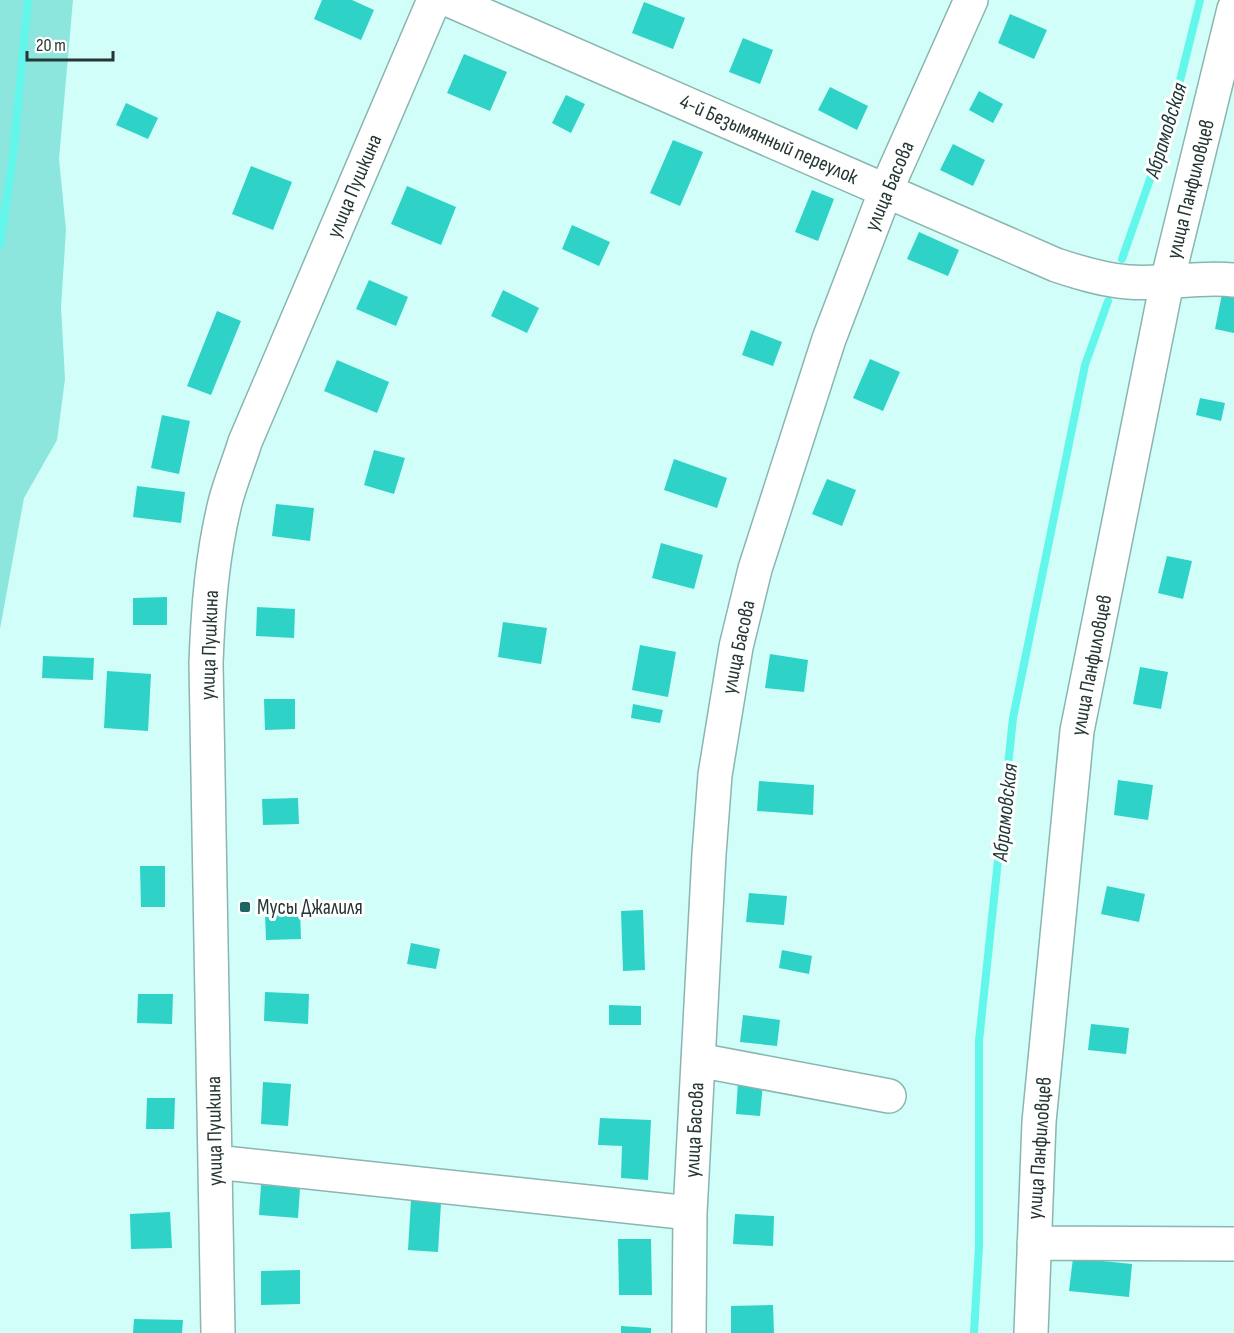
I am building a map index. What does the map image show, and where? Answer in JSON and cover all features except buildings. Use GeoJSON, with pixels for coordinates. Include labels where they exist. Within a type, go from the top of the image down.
{"type":"FeatureCollection","features":[{"type":"Feature","properties":{"kind":"street","name":"улица Пушкина"},"geometry":{"type":"LineString","coordinates":[[218,1333],[207,663],[208,607],[216,547],[226,501],[245,442],[434,0]]}},
{"type":"Feature","properties":{"kind":"street","name":"4-й Безымянный переулок"},"geometry":{"type":"LineString","coordinates":[[449,0],[1085,275],[1129,282],[1167,282],[1202,278],[1234,280]]}},
{"type":"Feature","properties":{"kind":"street","name":"улица Басова"},"geometry":{"type":"LineString","coordinates":[[688,1333],[690,1213],[715,775],[736,647],[755,569],[829,339],[886,190],[971,0]]}},
{"type":"Feature","properties":{"kind":"street","name":"улица Панфиловцев"},"geometry":{"type":"LineString","coordinates":[[1031,1333],[1039,1122],[1077,730],[1167,282],[1234,9]]}},
{"type":"Feature","properties":{"kind":"street"},"geometry":{"type":"LineString","coordinates":[[698,1060],[889,1096]]}},
{"type":"Feature","properties":{"kind":"street"},"geometry":{"type":"LineString","coordinates":[[215,1162],[690,1213]]}},
{"type":"Feature","properties":{"kind":"street"},"geometry":{"type":"LineString","coordinates":[[1034,1243],[1234,1244]]}},
{"type":"Feature","properties":{"kind":"shaded area"},"geometry":{"type":"Polygon","coordinates":[[[0,0],[73,0],[59,159],[66,230],[61,307],[65,379],[57,440],[24,498],[0,629],[0,0]]]}},
{"type":"Feature","properties":{"kind":"waterway"},"geometry":{"type":"LineString","coordinates":[[0,245],[13,156],[28,0]]}},
{"type":"Feature","properties":{"kind":"waterway","name":"Абрамовская"},"geometry":{"type":"LineString","coordinates":[[1122,259],[1169,125],[1200,0]]}},
{"type":"Feature","properties":{"kind":"waterway","name":"Абрамовская"},"geometry":{"type":"LineString","coordinates":[[974,1333],[979,1246],[979,1041],[1013,718],[1085,365],[1108,301]]}},
{"type":"Feature","properties":{"kind":"place","name":"Мусы Джалиля"},"geometry":{"type":"Point","coordinates":[245,907]}}]}
